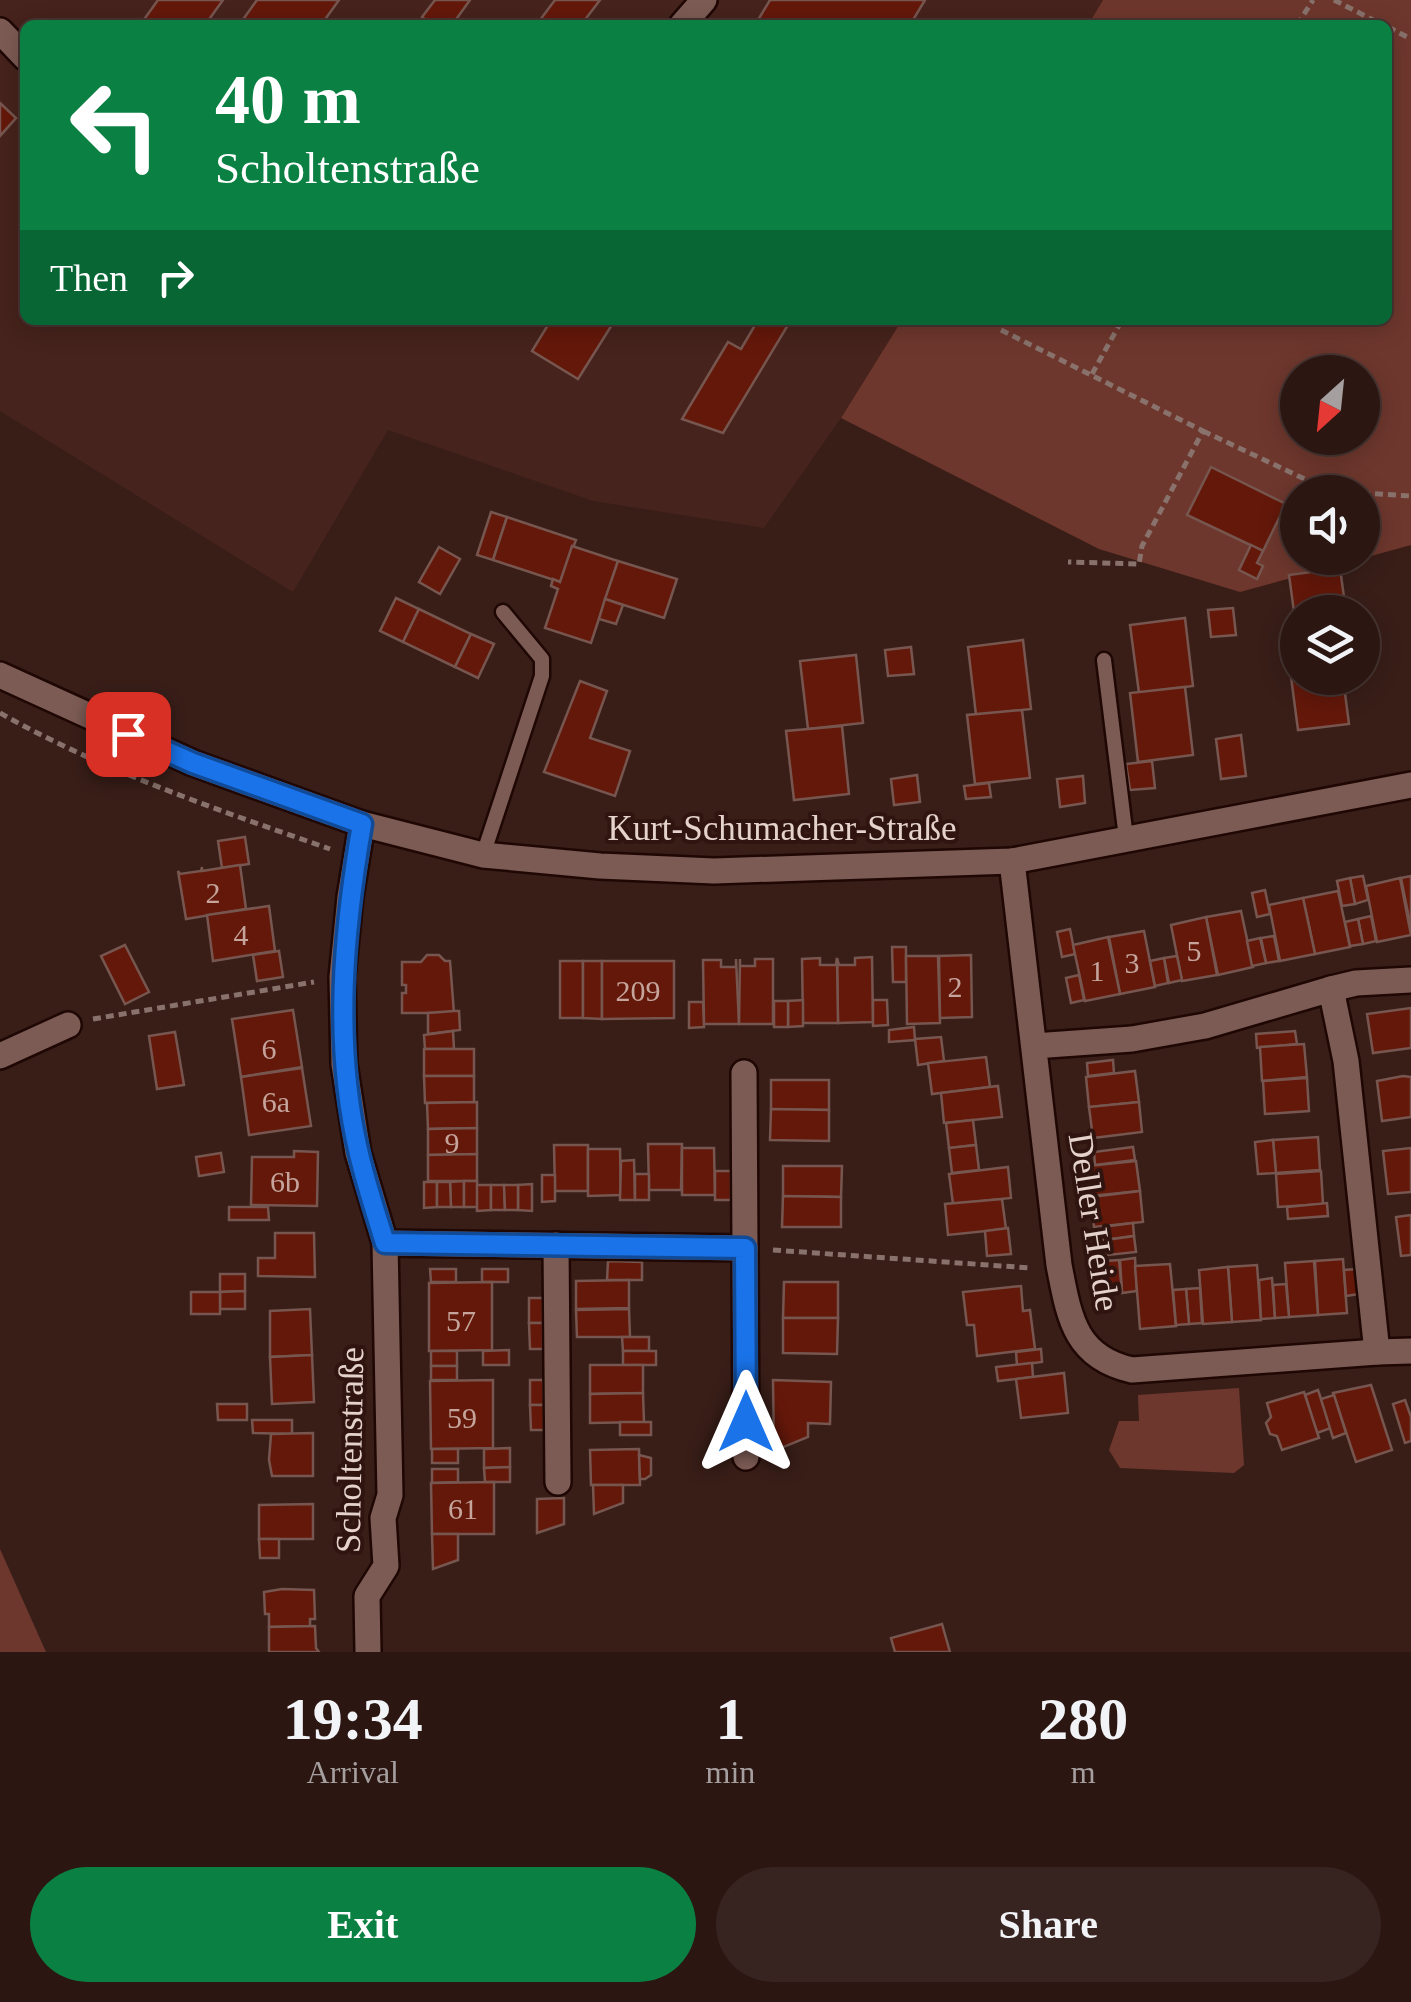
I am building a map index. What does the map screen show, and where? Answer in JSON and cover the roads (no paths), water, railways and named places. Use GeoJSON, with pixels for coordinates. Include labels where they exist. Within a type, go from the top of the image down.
{"type":"FeatureCollection","features":[{"type":"Feature","properties":{"kind":"street"},"geometry":{"type":"LineString","coordinates":[[686,20],[704,0]]}},
{"type":"Feature","properties":{"kind":"street"},"geometry":{"type":"LineString","coordinates":[[0,31],[20,52]]}},
{"type":"Feature","properties":{"kind":"street","name":"Kurt-Schumacher-Straße"},"geometry":{"type":"LineString","coordinates":[[0,676],[193,763],[362,824],[483,855],[600,866],[714,871],[1012,861],[1411,785]]}},
{"type":"Feature","properties":{"kind":"street","name":"Scholtenstraße"},"geometry":{"type":"LineString","coordinates":[[362,824],[342,977],[344,1064],[355,1135],[385,1243],[390,1495],[384,1518],[386,1566],[367,1596],[368,1652]]}},
{"type":"Feature","properties":{"kind":"street","name":"Deller Heide"},"geometry":{"type":"LineString","coordinates":[[1012,861],[1059,1265],[1074,1329],[1090,1351],[1111,1366],[1132,1370],[1411,1350]]}},
{"type":"Feature","properties":{"kind":"street"},"geometry":{"type":"LineString","coordinates":[[1034,1046],[1132,1039],[1187,1029],[1356,983],[1411,980]]}},
{"type":"Feature","properties":{"kind":"street"},"geometry":{"type":"LineString","coordinates":[[1331,990],[1346,1062],[1378,1352]]}},
{"type":"Feature","properties":{"kind":"street"},"geometry":{"type":"LineString","coordinates":[[0,1056],[68,1025]]}},
{"type":"Feature","properties":{"kind":"street"},"geometry":{"type":"LineString","coordinates":[[744,1073],[746,1457]]}},
{"type":"Feature","properties":{"kind":"street"},"geometry":{"type":"LineString","coordinates":[[385,1243],[745,1248]]}},
{"type":"Feature","properties":{"kind":"street"},"geometry":{"type":"LineString","coordinates":[[556,1246],[558,1482]]}},
{"type":"Feature","properties":{"kind":"lane"},"geometry":{"type":"LineString","coordinates":[[483,855],[542,676],[542,659],[503,612]]}},
{"type":"Feature","properties":{"kind":"lane"},"geometry":{"type":"LineString","coordinates":[[1104,660],[1126,838]]}}]}
